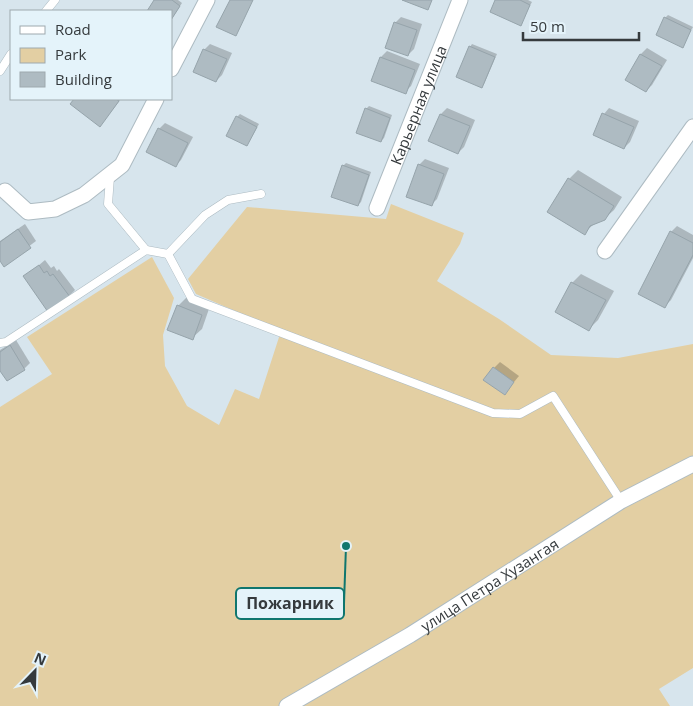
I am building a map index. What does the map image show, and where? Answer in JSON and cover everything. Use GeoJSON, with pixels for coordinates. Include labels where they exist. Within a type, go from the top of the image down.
{"type":"FeatureCollection","features":[{"type":"Feature","properties":{"kind":"street"},"geometry":{"type":"LineString","coordinates":[[172,67],[207,0]]}},
{"type":"Feature","properties":{"kind":"street","name":"Карьерная улица"},"geometry":{"type":"LineString","coordinates":[[377,208],[460,0]]}},
{"type":"Feature","properties":{"kind":"street"},"geometry":{"type":"LineString","coordinates":[[3,188],[28,212],[55,209],[84,195],[122,165],[155,100]]}},
{"type":"Feature","properties":{"kind":"street"},"geometry":{"type":"LineString","coordinates":[[605,251],[693,127]]}},
{"type":"Feature","properties":{"kind":"street","name":"улица Петра Хузангая"},"geometry":{"type":"LineString","coordinates":[[286,706],[410,635],[621,501],[693,464]]}},
{"type":"Feature","properties":{"kind":"lane"},"geometry":{"type":"LineString","coordinates":[[47,10],[55,0]]}},
{"type":"Feature","properties":{"kind":"lane"},"geometry":{"type":"LineString","coordinates":[[0,71],[10,56]]}},
{"type":"Feature","properties":{"kind":"lane"},"geometry":{"type":"LineString","coordinates":[[110,174],[108,204],[146,250],[168,254]]}},
{"type":"Feature","properties":{"kind":"lane"},"geometry":{"type":"LineString","coordinates":[[168,254],[205,215],[228,200],[261,194]]}},
{"type":"Feature","properties":{"kind":"lane"},"geometry":{"type":"LineString","coordinates":[[0,343],[6,342],[146,250]]}},
{"type":"Feature","properties":{"kind":"lane"},"geometry":{"type":"LineString","coordinates":[[168,254],[192,299],[493,413],[520,414],[553,396],[621,501]]}},
{"type":"Feature","properties":{"kind":"green space"},"geometry":{"type":"Polygon","coordinates":[[[391,204],[464,233],[460,244],[437,281],[499,319],[551,355],[618,358],[693,344],[693,668],[659,689],[670,706],[0,706],[0,407],[52,374],[27,337],[152,257],[174,298],[163,335],[165,366],[187,406],[219,425],[235,389],[259,399],[281,331],[196,294],[188,279],[247,207],[386,219],[391,204]]]}},
{"type":"Feature","properties":{"kind":"building"},"geometry":{"type":"Polygon","coordinates":[[[154,0],[172,0],[180,6],[172,18],[172,10],[148,10],[154,0]]]}},
{"type":"Feature","properties":{"kind":"building"},"geometry":{"type":"Polygon","coordinates":[[[230,0],[253,0],[236,36],[216,27],[230,0]]]}},
{"type":"Feature","properties":{"kind":"building"},"geometry":{"type":"Polygon","coordinates":[[[402,0],[432,0],[428,10],[402,0]]]}},
{"type":"Feature","properties":{"kind":"building"},"geometry":{"type":"Polygon","coordinates":[[[495,0],[520,0],[530,5],[521,26],[490,12],[495,0]]]}},
{"type":"Feature","properties":{"kind":"building"},"geometry":{"type":"Polygon","coordinates":[[[664,17],[691,30],[683,48],[656,35],[664,17]]]}},
{"type":"Feature","properties":{"kind":"building"},"geometry":{"type":"Polygon","coordinates":[[[394,22],[417,30],[408,56],[385,48],[394,22]]]}},
{"type":"Feature","properties":{"kind":"building"},"geometry":{"type":"Polygon","coordinates":[[[469,46],[495,57],[482,88],[456,77],[469,46]]]}},
{"type":"Feature","properties":{"kind":"building"},"geometry":{"type":"Polygon","coordinates":[[[203,49],[227,59],[216,82],[193,72],[203,49]]]}},
{"type":"Feature","properties":{"kind":"building"},"geometry":{"type":"Polygon","coordinates":[[[640,54],[662,66],[646,92],[625,80],[640,54]]]}},
{"type":"Feature","properties":{"kind":"building"},"geometry":{"type":"Polygon","coordinates":[[[380,57],[415,70],[406,94],[371,81],[380,57]]]}},
{"type":"Feature","properties":{"kind":"building"},"geometry":{"type":"Polygon","coordinates":[[[73,100],[119,101],[100,127],[70,104],[73,100]]]}},
{"type":"Feature","properties":{"kind":"building"},"geometry":{"type":"Polygon","coordinates":[[[365,108],[390,118],[381,142],[356,133],[365,108]]]}},
{"type":"Feature","properties":{"kind":"building"},"geometry":{"type":"Polygon","coordinates":[[[602,113],[634,127],[624,149],[593,135],[602,113]]]}},
{"type":"Feature","properties":{"kind":"building"},"geometry":{"type":"Polygon","coordinates":[[[440,114],[470,126],[458,154],[428,141],[440,114]]]}},
{"type":"Feature","properties":{"kind":"building"},"geometry":{"type":"Polygon","coordinates":[[[236,116],[257,127],[247,146],[226,136],[236,116]]]}},
{"type":"Feature","properties":{"kind":"building"},"geometry":{"type":"Polygon","coordinates":[[[158,128],[188,143],[176,167],[146,152],[158,128]]]}},
{"type":"Feature","properties":{"kind":"building"},"geometry":{"type":"Polygon","coordinates":[[[418,164],[444,174],[432,206],[406,197],[418,164]]]}},
{"type":"Feature","properties":{"kind":"building"},"geometry":{"type":"Polygon","coordinates":[[[342,165],[369,175],[358,206],[331,197],[342,165]]]}},
{"type":"Feature","properties":{"kind":"building"},"geometry":{"type":"Polygon","coordinates":[[[568,178],[614,206],[605,220],[590,226],[585,235],[547,212],[568,178]]]}},
{"type":"Feature","properties":{"kind":"building"},"geometry":{"type":"Polygon","coordinates":[[[18,229],[31,248],[4,267],[0,261],[0,242],[18,229]]]}},
{"type":"Feature","properties":{"kind":"building"},"geometry":{"type":"Polygon","coordinates":[[[670,231],[693,243],[693,255],[665,308],[638,294],[670,231]]]}},
{"type":"Feature","properties":{"kind":"building"},"geometry":{"type":"Polygon","coordinates":[[[39,265],[44,273],[47,271],[50,276],[53,274],[70,297],[48,312],[23,276],[39,265]]]}},
{"type":"Feature","properties":{"kind":"building"},"geometry":{"type":"Polygon","coordinates":[[[571,282],[606,300],[589,331],[555,312],[571,282]]]}},
{"type":"Feature","properties":{"kind":"building"},"geometry":{"type":"Polygon","coordinates":[[[177,305],[202,315],[193,340],[167,330],[177,305]]]}},
{"type":"Feature","properties":{"kind":"building"},"geometry":{"type":"Polygon","coordinates":[[[10,345],[25,370],[7,381],[0,371],[0,352],[10,345]]]}},
{"type":"Feature","properties":{"kind":"building"},"geometry":{"type":"Polygon","coordinates":[[[493,367],[514,382],[505,395],[483,380],[493,367]]]}},
{"type":"Feature","properties":{"kind":"place","name":"Пожарник"},"geometry":{"type":"Point","coordinates":[346,546]}}]}
